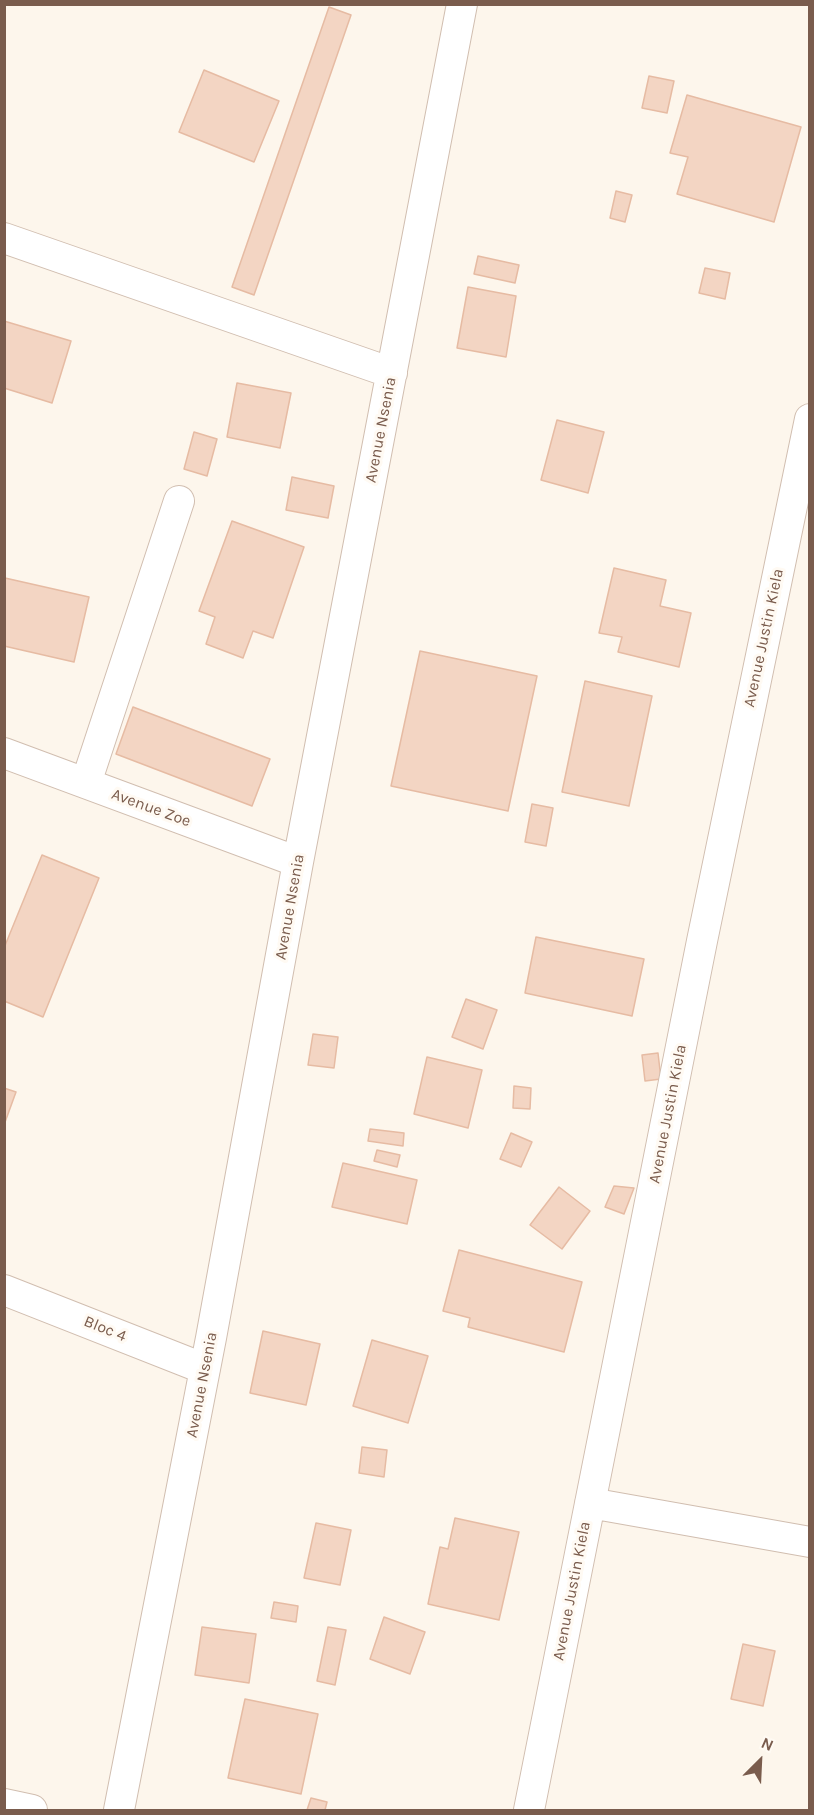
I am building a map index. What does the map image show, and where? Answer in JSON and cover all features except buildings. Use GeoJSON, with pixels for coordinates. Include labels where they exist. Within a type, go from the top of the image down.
{"type":"FeatureCollection","features":[{"type":"Feature","properties":{"kind":"street","name":"Avenue Nsenia"},"geometry":{"type":"LineString","coordinates":[[119,1810],[206,1369],[298,862],[462,4]]}},
{"type":"Feature","properties":{"kind":"street"},"geometry":{"type":"LineString","coordinates":[[4,238],[392,373]]}},
{"type":"Feature","properties":{"kind":"street","name":"Avenue Justin Kiela"},"geometry":{"type":"LineString","coordinates":[[529,1810],[700,953],[810,419]]}},
{"type":"Feature","properties":{"kind":"street"},"geometry":{"type":"LineString","coordinates":[[86,783],[180,501]]}},
{"type":"Feature","properties":{"kind":"street","name":"Avenue Zoe"},"geometry":{"type":"LineString","coordinates":[[4,753],[298,862]]}},
{"type":"Feature","properties":{"kind":"street","name":"Bloc 4"},"geometry":{"type":"LineString","coordinates":[[4,1290],[206,1369]]}},
{"type":"Feature","properties":{"kind":"street"},"geometry":{"type":"LineString","coordinates":[[590,1503],[810,1542]]}},
{"type":"Feature","properties":{"kind":"street"},"geometry":{"type":"LineString","coordinates":[[4,1804],[33,1810]]}}]}
